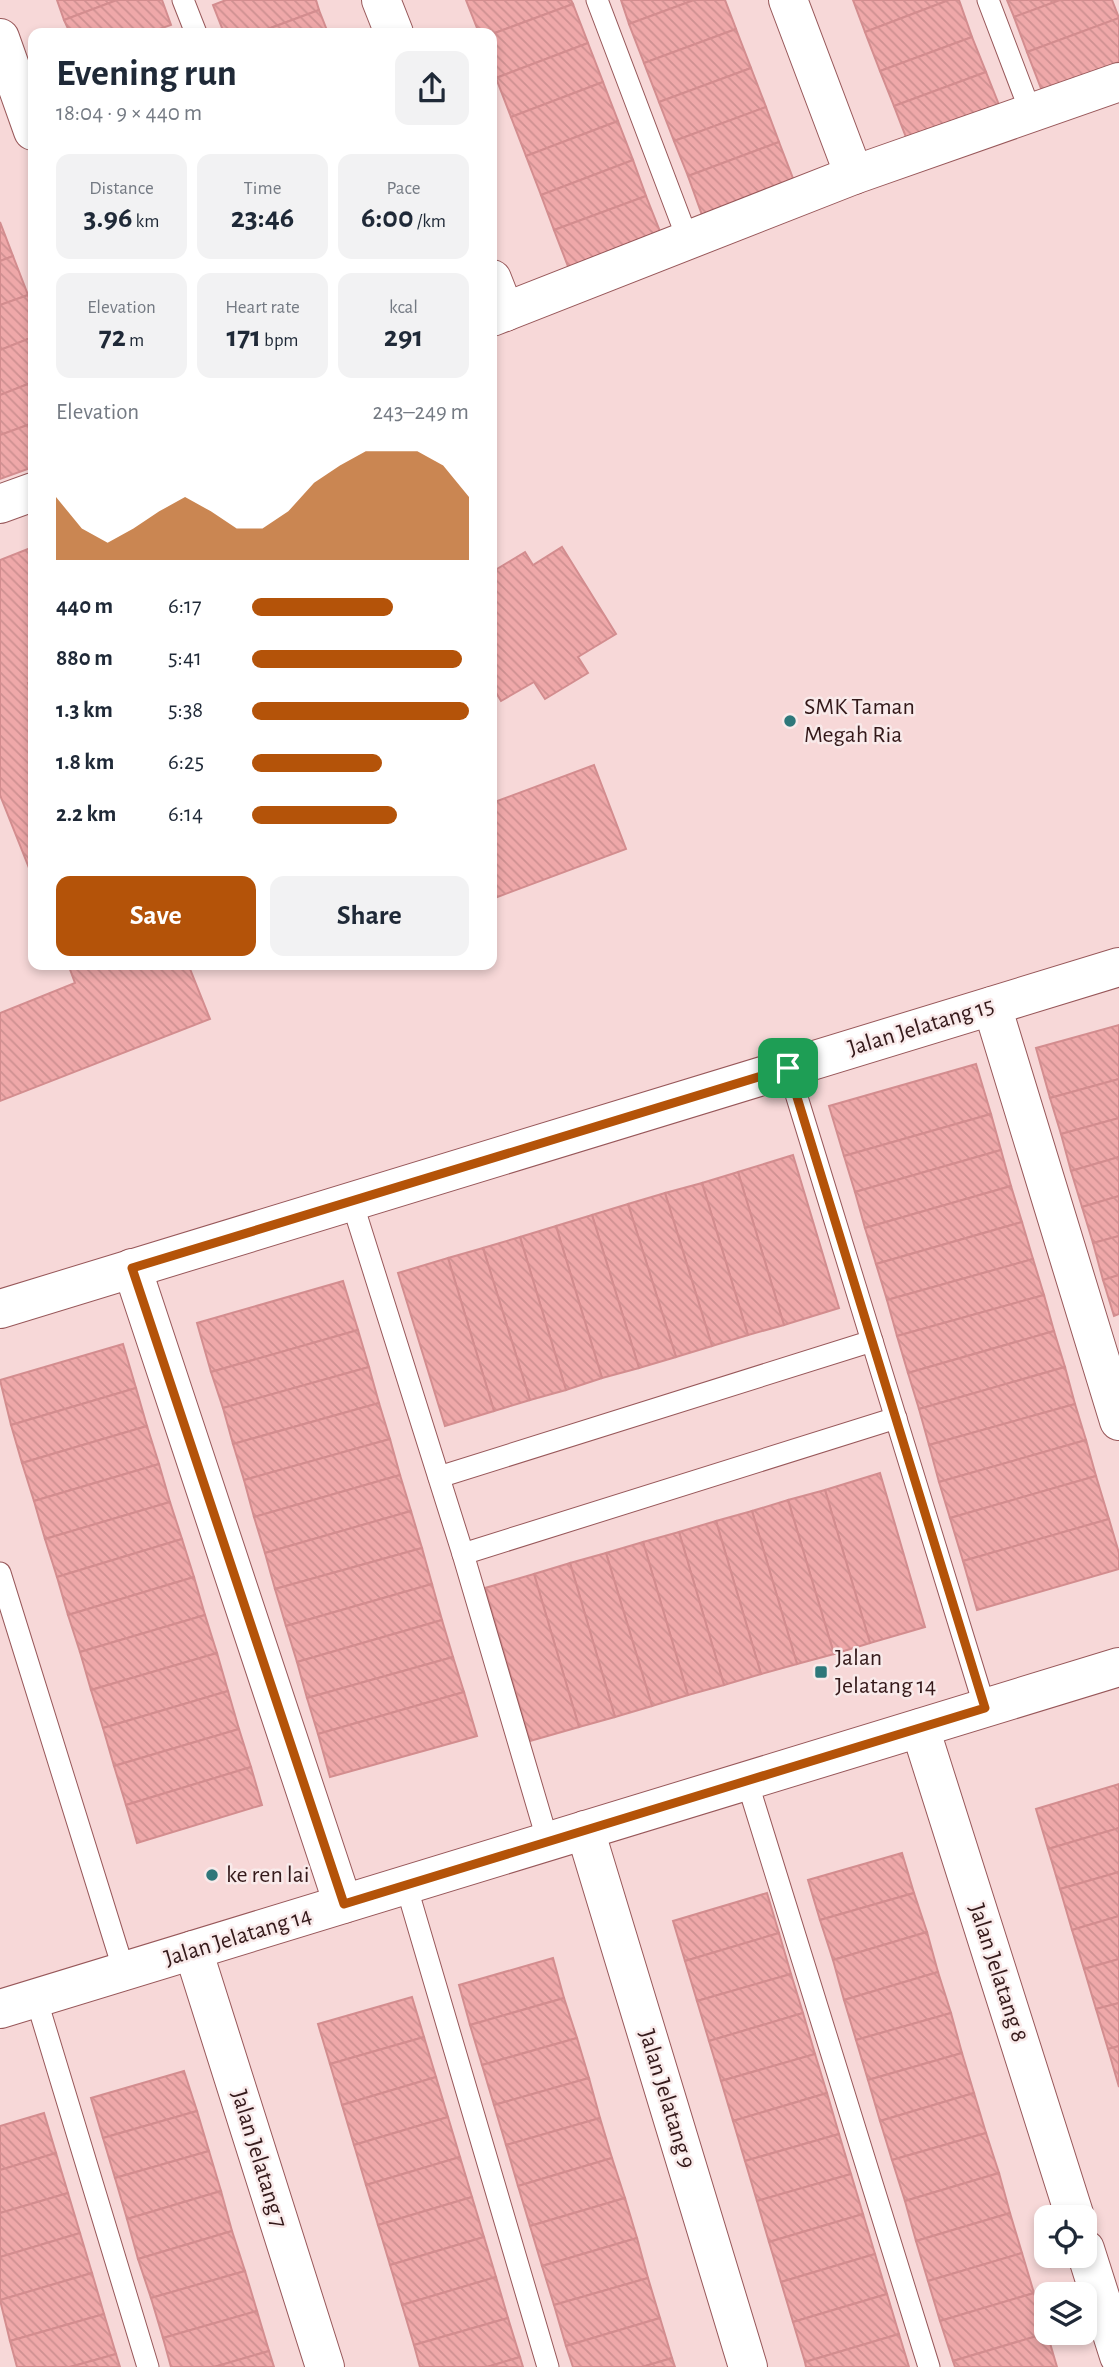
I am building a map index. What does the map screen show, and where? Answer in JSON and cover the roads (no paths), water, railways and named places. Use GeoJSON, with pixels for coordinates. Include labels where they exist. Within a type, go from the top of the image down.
{"type":"FeatureCollection","features":[{"type":"Feature","properties":{"kind":"street"},"geometry":{"type":"LineString","coordinates":[[381,0],[392,28]]}},
{"type":"Feature","properties":{"kind":"street"},"geometry":{"type":"LineString","coordinates":[[788,0],[855,175]]}},
{"type":"Feature","properties":{"kind":"street"},"geometry":{"type":"LineString","coordinates":[[0,38],[28,117]]}},
{"type":"Feature","properties":{"kind":"street"},"geometry":{"type":"LineString","coordinates":[[497,303],[688,240],[855,175],[1119,82]]}},
{"type":"Feature","properties":{"kind":"street"},"geometry":{"type":"LineString","coordinates":[[0,504],[28,494]]}},
{"type":"Feature","properties":{"kind":"street","name":"Jalan Jelatang 15"},"geometry":{"type":"LineString","coordinates":[[0,1309],[1119,967]]}},
{"type":"Feature","properties":{"kind":"street"},"geometry":{"type":"LineString","coordinates":[[992,1006],[1119,1421]]}},
{"type":"Feature","properties":{"kind":"street"},"geometry":{"type":"LineString","coordinates":[[132,1268],[344,1904]]}},
{"type":"Feature","properties":{"kind":"street","name":"Jalan Jelatang 14"},"geometry":{"type":"LineString","coordinates":[[0,2009],[985,1708],[1117,1676]]}},
{"type":"Feature","properties":{"kind":"street","name":"Jalan Jelatang 8"},"geometry":{"type":"LineString","coordinates":[[920,1728],[1071,2205]]}},
{"type":"Feature","properties":{"kind":"street","name":"Jalan Jelatang 9"},"geometry":{"type":"LineString","coordinates":[[585,1830],[748,2367]]}},
{"type":"Feature","properties":{"kind":"street","name":"Jalan Jelatang 7"},"geometry":{"type":"LineString","coordinates":[[194,1950],[325,2367]]}},
{"type":"Feature","properties":{"kind":"street"},"geometry":{"type":"LineString","coordinates":[[1091,2268],[1119,2356]]}},
{"type":"Feature","properties":{"kind":"lane"},"geometry":{"type":"LineString","coordinates":[[183,0],[194,28]]}},
{"type":"Feature","properties":{"kind":"lane"},"geometry":{"type":"LineString","coordinates":[[597,0],[688,240]]}},
{"type":"Feature","properties":{"kind":"lane"},"geometry":{"type":"LineString","coordinates":[[988,0],[1031,113]]}},
{"type":"Feature","properties":{"kind":"lane"},"geometry":{"type":"LineString","coordinates":[[788,1068],[985,1708]]}},
{"type":"Feature","properties":{"kind":"lane"},"geometry":{"type":"LineString","coordinates":[[352,1202],[463,1554],[548,1842]]}},
{"type":"Feature","properties":{"kind":"lane"},"geometry":{"type":"LineString","coordinates":[[439,1477],[872,1341]]}},
{"type":"Feature","properties":{"kind":"lane"},"geometry":{"type":"LineString","coordinates":[[463,1554],[896,1418]]}},
{"type":"Feature","properties":{"kind":"lane"},"geometry":{"type":"LineString","coordinates":[[0,1573],[124,1971]]}},
{"type":"Feature","properties":{"kind":"lane"},"geometry":{"type":"LineString","coordinates":[[747,1781],[929,2367]]}},
{"type":"Feature","properties":{"kind":"lane"},"geometry":{"type":"LineString","coordinates":[[406,1885],[548,2367]]}},
{"type":"Feature","properties":{"kind":"lane"},"geometry":{"type":"LineString","coordinates":[[36,1998],[148,2367]]}},
{"type":"Feature","properties":{"kind":"place","name":"SMK Taman Megah Ria"},"geometry":{"type":"Point","coordinates":[790,721]}},
{"type":"Feature","properties":{"kind":"place","name":"Jalan Jelatang 14"},"geometry":{"type":"Point","coordinates":[821,1672]}},
{"type":"Feature","properties":{"kind":"place","name":"ke ren lai"},"geometry":{"type":"Point","coordinates":[212,1875]}}]}
